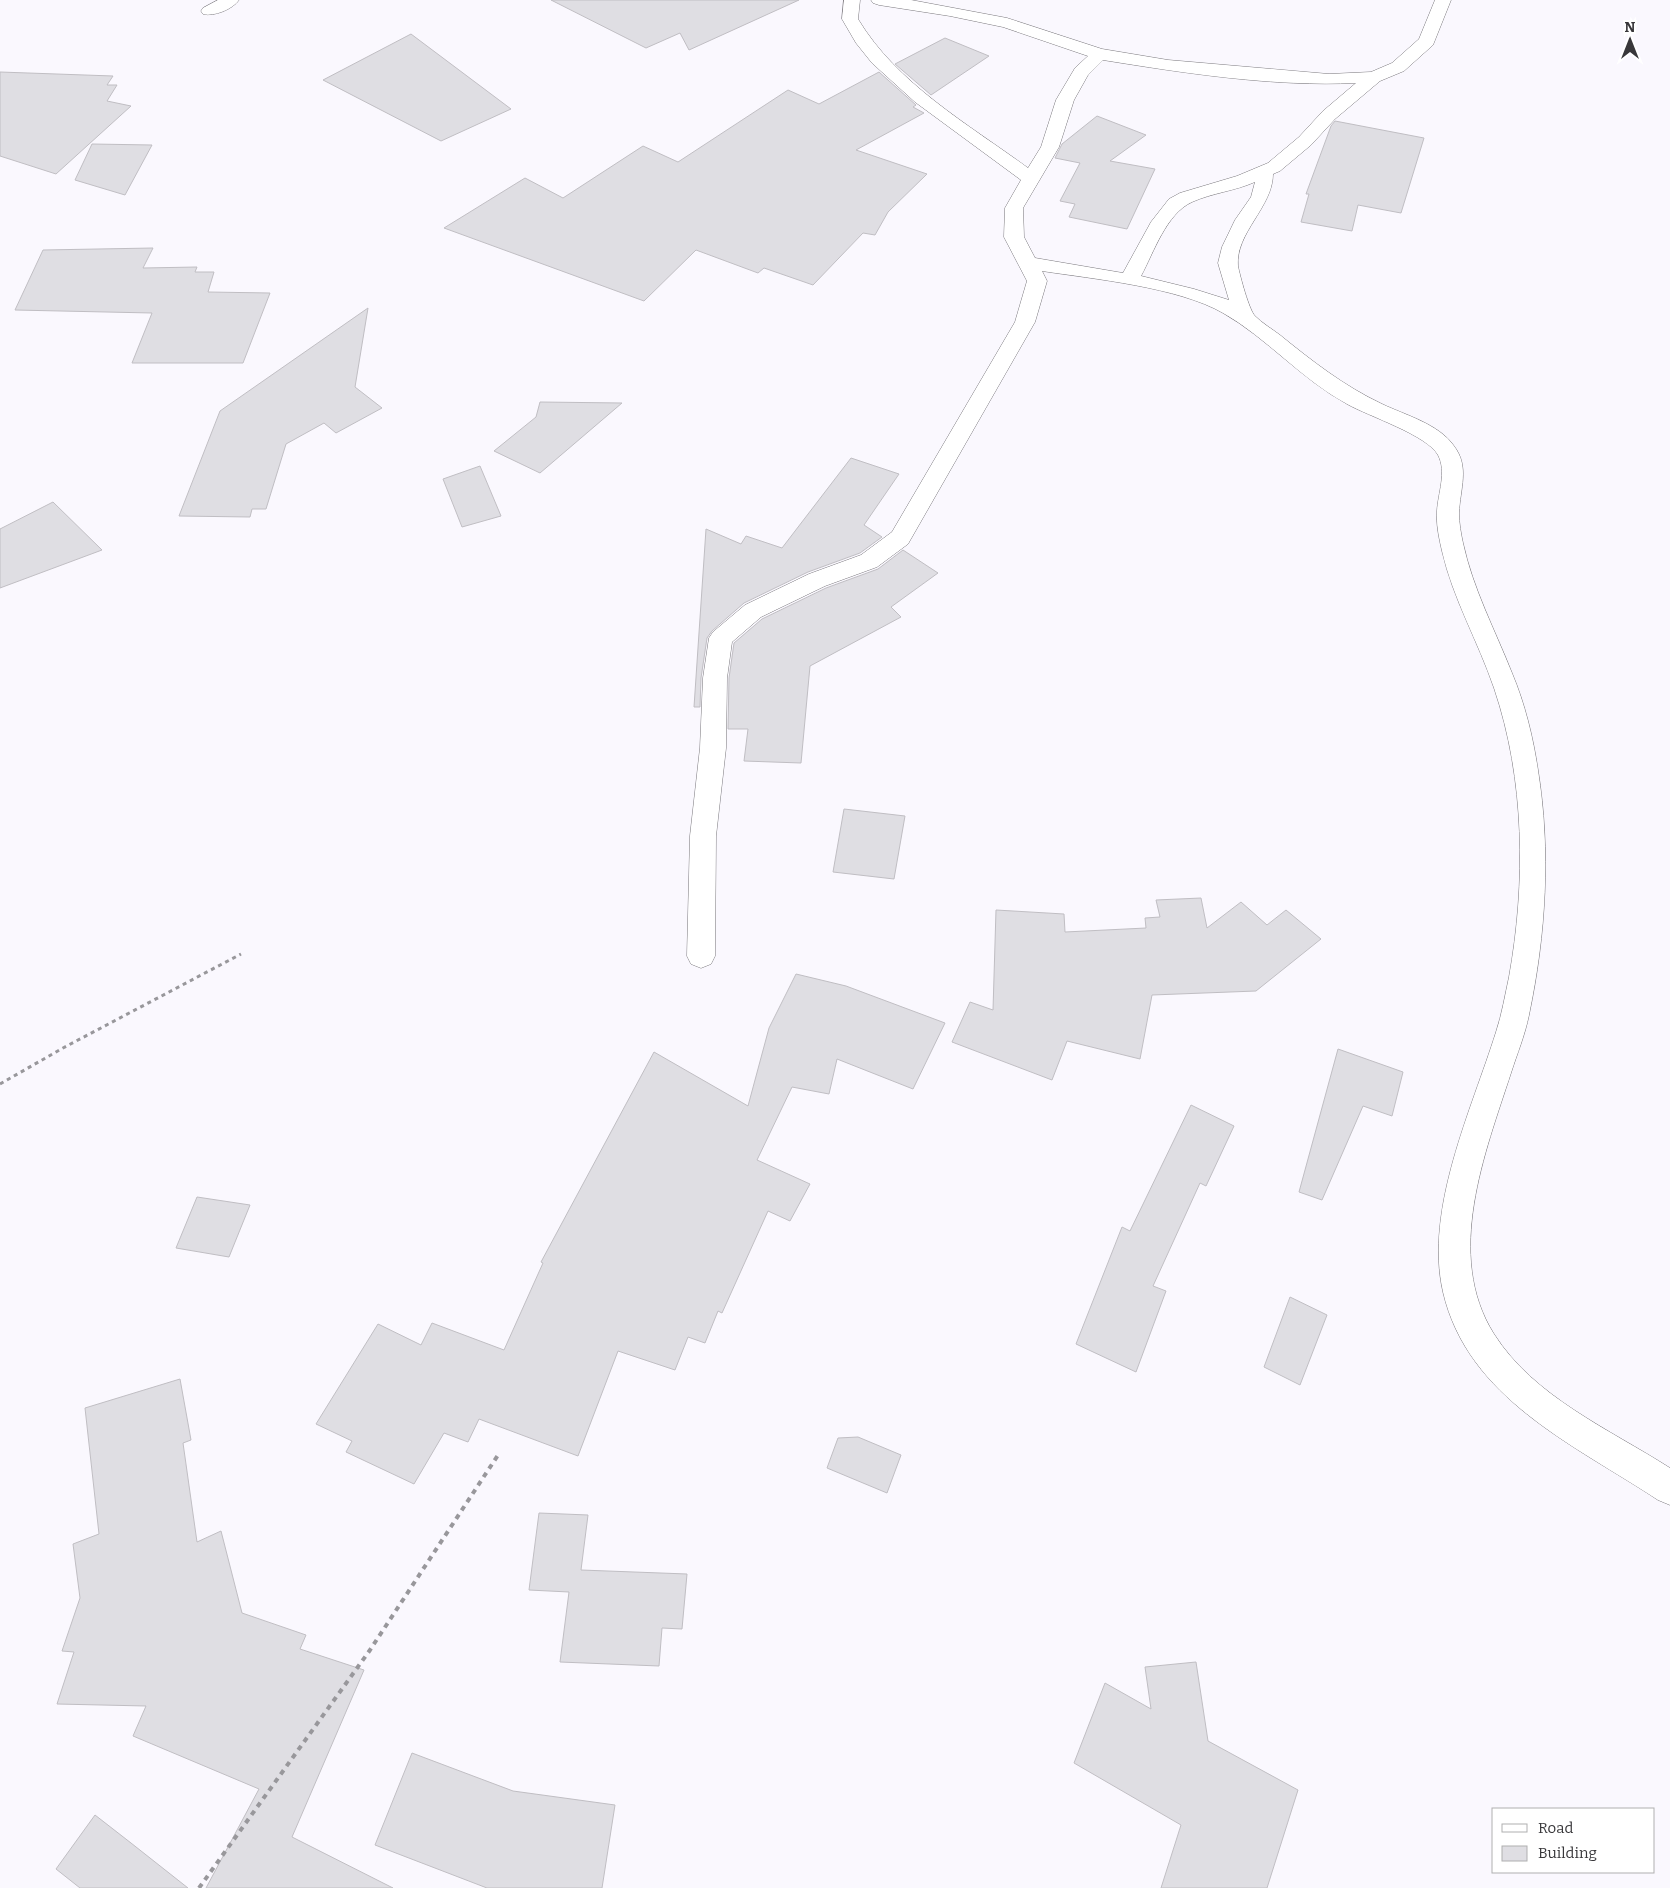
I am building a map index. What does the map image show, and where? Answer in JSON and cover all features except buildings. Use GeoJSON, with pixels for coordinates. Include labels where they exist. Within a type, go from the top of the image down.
{"type":"FeatureCollection","features":[{"type":"Feature","properties":{"kind":"street"},"geometry":{"type":"LineString","coordinates":[[209,11],[231,0]]}},
{"type":"Feature","properties":{"kind":"street"},"geometry":{"type":"LineString","coordinates":[[852,0],[850,19],[862,39],[878,59],[921,98],[1031,179]]}},
{"type":"Feature","properties":{"kind":"street"},"geometry":{"type":"LineString","coordinates":[[879,0],[950,11],[1007,23],[1099,54],[1168,65],[1290,77],[1329,79],[1374,77]]}},
{"type":"Feature","properties":{"kind":"street"},"geometry":{"type":"LineString","coordinates":[[1129,280],[1160,222],[1176,203],[1187,197],[1264,172],[1285,160],[1329,116],[1374,77],[1398,67],[1427,41],[1443,0]]}},
{"type":"Feature","properties":{"kind":"street"},"geometry":{"type":"LineString","coordinates":[[701,956],[703,836],[713,748],[714,678],[720,638],[754,611],[817,580],[869,561],[900,538],[1025,322],[1037,281],[1014,237],[1014,208],[1050,147],[1065,100],[1081,72],[1099,54]]}},
{"type":"Feature","properties":{"kind":"street"},"geometry":{"type":"LineString","coordinates":[[1244,319],[1228,263],[1232,247],[1244,220],[1260,197],[1264,185],[1264,172]]}},
{"type":"Feature","properties":{"kind":"street"},"geometry":{"type":"LineString","coordinates":[[1027,262],[1129,280],[1198,295],[1232,310],[1299,363],[1342,392],[1426,433],[1442,444],[1451,457],[1454,480],[1448,511],[1450,539],[1457,568],[1506,687],[1519,732],[1528,785],[1532,854],[1531,921],[1515,1017],[1478,1127],[1458,1216],[1454,1267],[1465,1314],[1493,1363],[1548,1413],[1644,1470],[1670,1488]]}},
{"type":"Feature","properties":{"kind":"path"},"geometry":{"type":"LineString","coordinates":[[0,1084],[63,1048],[241,954]]}},
{"type":"Feature","properties":{"kind":"path"},"geometry":{"type":"LineString","coordinates":[[199,1888],[370,1650],[500,1452]]}}]}
